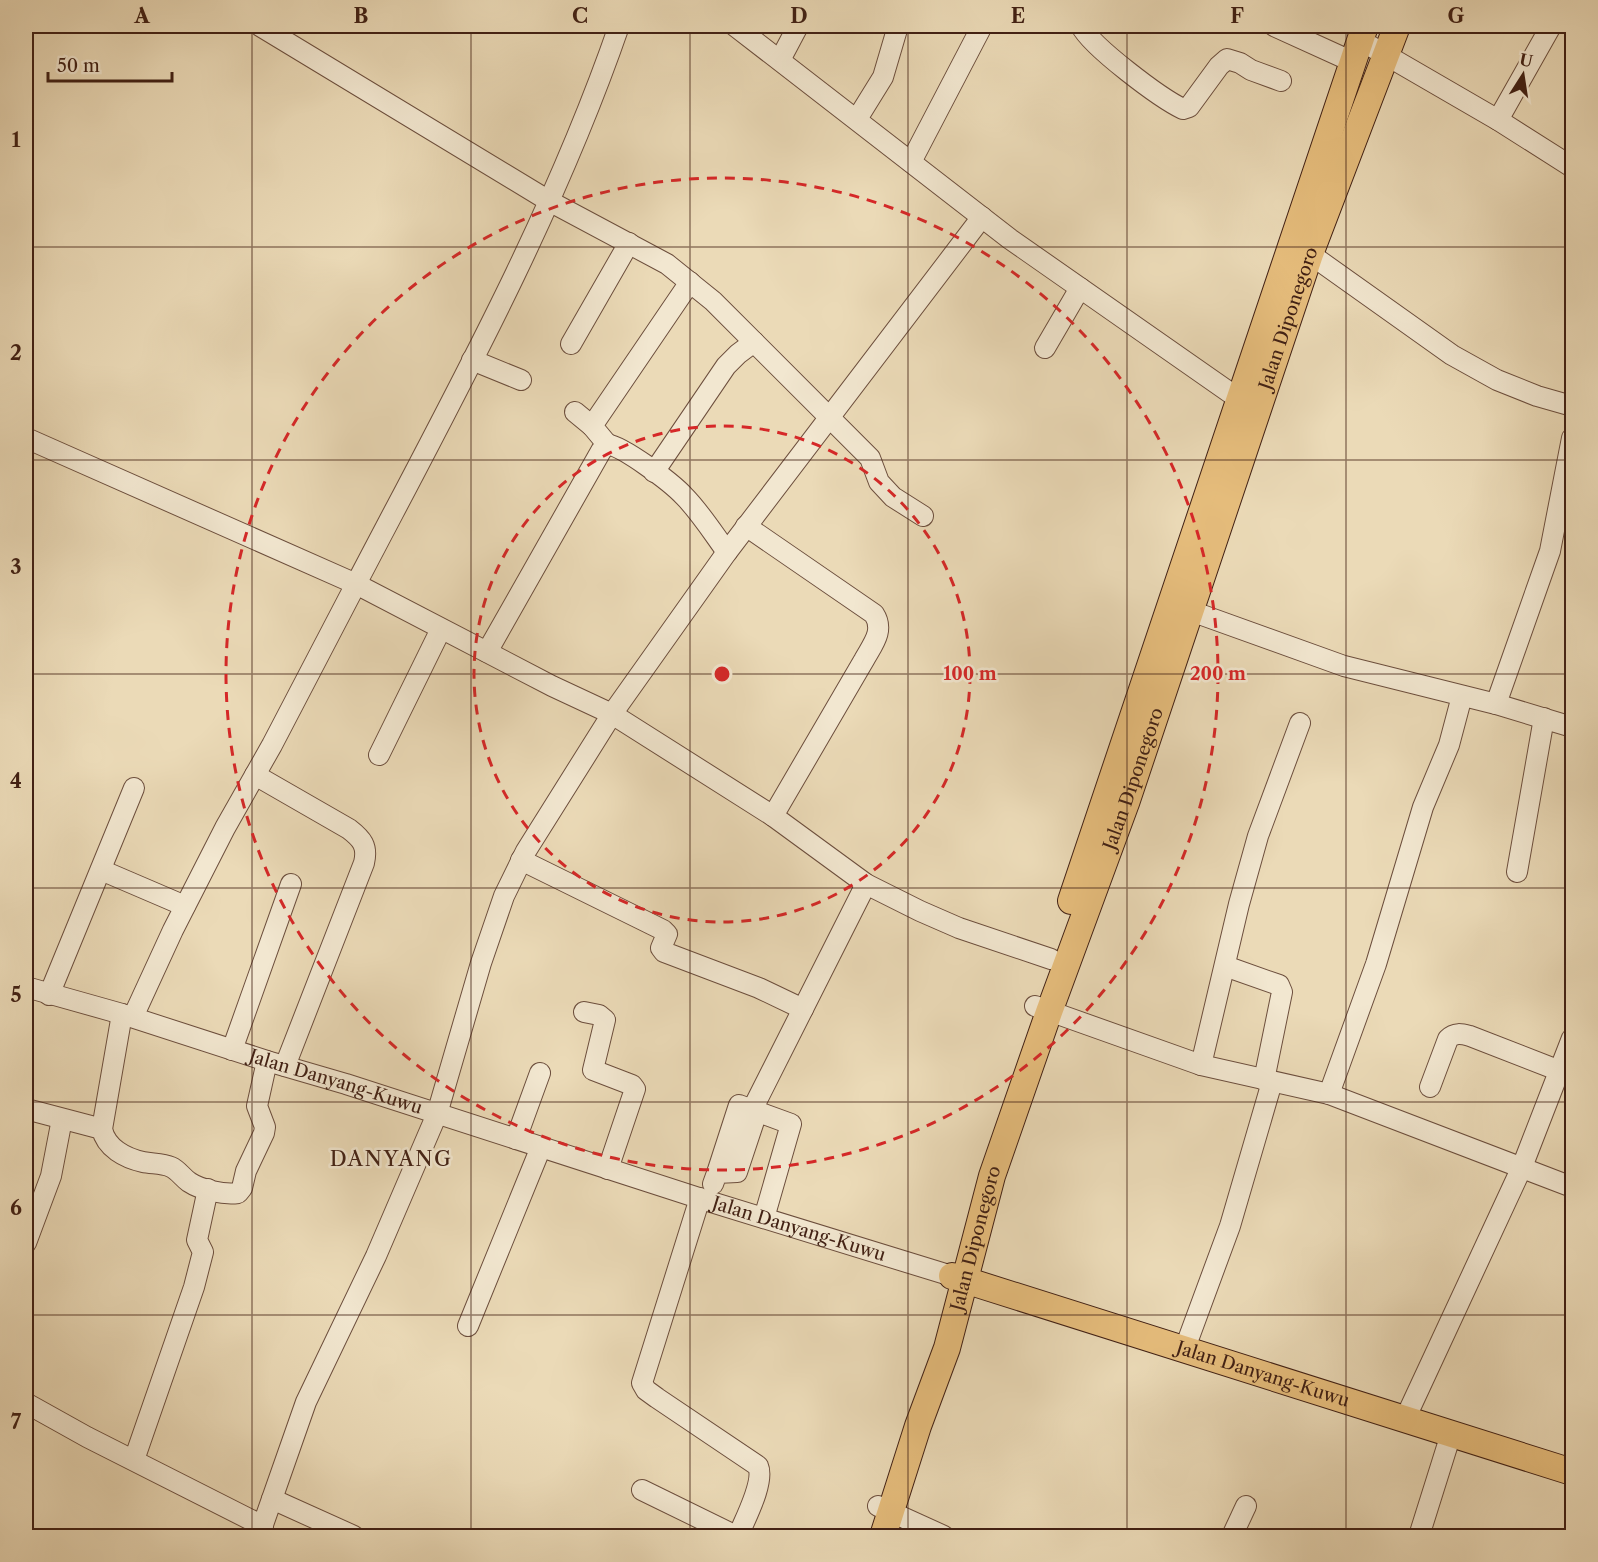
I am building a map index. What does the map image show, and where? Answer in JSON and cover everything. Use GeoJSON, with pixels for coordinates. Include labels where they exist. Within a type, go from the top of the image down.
{"type":"FeatureCollection","features":[{"type":"Feature","properties":{"kind":"main road","name":"Jalan Diponegoro"},"geometry":{"type":"LineString","coordinates":[[1248,406],[1310,254],[1396,26]]}},
{"type":"Feature","properties":{"kind":"main road","name":"Jalan Diponegoro"},"geometry":{"type":"LineString","coordinates":[[1042,1009],[1051,959],[1181,608],[1248,406],[1359,42]]}},
{"type":"Feature","properties":{"kind":"main road","name":"Jalan Diponegoro"},"geometry":{"type":"LineString","coordinates":[[883,1536],[885,1509],[942,1313],[959,1277],[1002,1101],[1126,803],[1181,608]]}},
{"type":"Feature","properties":{"kind":"main road","name":"Jalan Danyang-Kuwu"},"geometry":{"type":"LineString","coordinates":[[959,1277],[1572,1472]]}},
{"type":"Feature","properties":{"kind":"main road","name":"Jalan Diponegoro"},"geometry":{"type":"LineString","coordinates":[[868,1536],[885,1509]]}},
{"type":"Feature","properties":{"kind":"street"},"geometry":{"type":"LineString","coordinates":[[260,26],[549,201],[667,264],[690,282],[754,342],[870,458],[879,482],[893,497],[923,516]]}},
{"type":"Feature","properties":{"kind":"street"},"geometry":{"type":"LineString","coordinates":[[255,775],[349,829],[366,849],[364,863],[257,1106],[265,1127],[264,1133],[246,1171],[242,1188],[238,1193],[232,1194],[190,1182],[173,1167],[143,1162],[118,1152],[106,1141],[102,1129],[127,1015],[472,360],[549,201],[606,64],[619,26]]}},
{"type":"Feature","properties":{"kind":"street"},"geometry":{"type":"LineString","coordinates":[[735,26],[982,218],[1248,406]]}},
{"type":"Feature","properties":{"kind":"street"},"geometry":{"type":"LineString","coordinates":[[780,60],[798,26]]}},
{"type":"Feature","properties":{"kind":"street"},"geometry":{"type":"LineString","coordinates":[[857,119],[884,77],[898,26]]}},
{"type":"Feature","properties":{"kind":"street"},"geometry":{"type":"LineString","coordinates":[[911,162],[982,26]]}},
{"type":"Feature","properties":{"kind":"street"},"geometry":{"type":"LineString","coordinates":[[1081,26],[1093,41],[1128,71],[1183,108],[1189,107],[1219,66],[1227,59],[1281,81]]}},
{"type":"Feature","properties":{"kind":"street"},"geometry":{"type":"LineString","coordinates":[[1274,26],[1359,42],[1386,55],[1498,120],[1572,167]]}},
{"type":"Feature","properties":{"kind":"street"},"geometry":{"type":"LineString","coordinates":[[1498,120],[1551,26]]}},
{"type":"Feature","properties":{"kind":"street"},"geometry":{"type":"LineString","coordinates":[[26,1403],[261,1531],[306,1402],[376,1256],[436,1114],[481,963],[504,896],[521,860],[612,714],[727,552],[982,218]]}},
{"type":"Feature","properties":{"kind":"street"},"geometry":{"type":"LineString","coordinates":[[571,344],[629,243]]}},
{"type":"Feature","properties":{"kind":"street"},"geometry":{"type":"LineString","coordinates":[[1310,254],[1452,355],[1497,381],[1572,406]]}},
{"type":"Feature","properties":{"kind":"street"},"geometry":{"type":"LineString","coordinates":[[592,426],[690,282]]}},
{"type":"Feature","properties":{"kind":"street"},"geometry":{"type":"LineString","coordinates":[[1045,348],[1080,288]]}},
{"type":"Feature","properties":{"kind":"street"},"geometry":{"type":"LineString","coordinates":[[654,472],[726,366],[754,342]]}},
{"type":"Feature","properties":{"kind":"street"},"geometry":{"type":"LineString","coordinates":[[472,360],[521,380]]}},
{"type":"Feature","properties":{"kind":"street"},"geometry":{"type":"LineString","coordinates":[[575,412],[592,426],[607,444],[614,445],[683,495],[727,552]]}},
{"type":"Feature","properties":{"kind":"street"},"geometry":{"type":"LineString","coordinates":[[26,438],[356,584],[552,686],[612,714],[773,816],[866,884],[959,928],[1051,959]]}},
{"type":"Feature","properties":{"kind":"street"},"geometry":{"type":"LineString","coordinates":[[1496,705],[1550,551],[1572,438]]}},
{"type":"Feature","properties":{"kind":"street"},"geometry":{"type":"LineString","coordinates":[[487,652],[607,444]]}},
{"type":"Feature","properties":{"kind":"street"},"geometry":{"type":"LineString","coordinates":[[746,526],[874,614],[879,625],[877,636],[864,660],[773,816]]}},
{"type":"Feature","properties":{"kind":"street"},"geometry":{"type":"LineString","coordinates":[[1181,608],[1344,666],[1572,727]]}},
{"type":"Feature","properties":{"kind":"street"},"geometry":{"type":"LineString","coordinates":[[379,754],[441,629]]}},
{"type":"Feature","properties":{"kind":"street"},"geometry":{"type":"LineString","coordinates":[[1329,1094],[1376,964],[1423,807],[1449,745],[1462,696]]}},
{"type":"Feature","properties":{"kind":"street"},"geometry":{"type":"LineString","coordinates":[[1517,872],[1544,718]]}},
{"type":"Feature","properties":{"kind":"street"},"geometry":{"type":"LineString","coordinates":[[1201,1065],[1258,836],[1300,723]]}},
{"type":"Feature","properties":{"kind":"street"},"geometry":{"type":"LineString","coordinates":[[49,995],[134,788]]}},
{"type":"Feature","properties":{"kind":"street"},"geometry":{"type":"LineString","coordinates":[[521,860],[663,930],[667,934],[661,948],[664,952],[759,988],[803,1009]]}},
{"type":"Feature","properties":{"kind":"street"},"geometry":{"type":"LineString","coordinates":[[100,870],[185,906]]}},
{"type":"Feature","properties":{"kind":"street"},"geometry":{"type":"LineString","coordinates":[[232,1050],[291,884]]}},
{"type":"Feature","properties":{"kind":"street"},"geometry":{"type":"LineString","coordinates":[[642,1490],[737,1536],[757,1487],[761,1473],[758,1466],[657,1398],[642,1383],[704,1199],[717,1173],[737,1172],[744,1107],[803,1009],[866,884]]}},
{"type":"Feature","properties":{"kind":"street"},"geometry":{"type":"LineString","coordinates":[[1185,1348],[1230,1226],[1268,1081],[1282,992],[1279,985],[1225,966]]}},
{"type":"Feature","properties":{"kind":"street","name":"Jalan Danyang-Kuwu"},"geometry":{"type":"LineString","coordinates":[[26,987],[127,1015],[608,1169],[959,1277]]}},
{"type":"Feature","properties":{"kind":"street"},"geometry":{"type":"LineString","coordinates":[[1042,1009],[1201,1065],[1329,1094],[1572,1186]]}},
{"type":"Feature","properties":{"kind":"street"},"geometry":{"type":"LineString","coordinates":[[584,1012],[605,1020],[592,1070],[634,1087],[608,1169]]}},
{"type":"Feature","properties":{"kind":"street"},"geometry":{"type":"LineString","coordinates":[[1430,1088],[1448,1039],[1460,1034],[1560,1071]]}},
{"type":"Feature","properties":{"kind":"street"},"geometry":{"type":"LineString","coordinates":[[1405,1419],[1522,1167],[1572,1038]]}},
{"type":"Feature","properties":{"kind":"street"},"geometry":{"type":"LineString","coordinates":[[516,1139],[540,1073]]}},
{"type":"Feature","properties":{"kind":"street"},"geometry":{"type":"LineString","coordinates":[[744,1107],[791,1124],[764,1218]]}},
{"type":"Feature","properties":{"kind":"street"},"geometry":{"type":"LineString","coordinates":[[26,1109],[102,1129]]}},
{"type":"Feature","properties":{"kind":"street"},"geometry":{"type":"LineString","coordinates":[[26,1243],[51,1176],[62,1119]]}},
{"type":"Feature","properties":{"kind":"street"},"geometry":{"type":"LineString","coordinates":[[468,1326],[541,1147]]}},
{"type":"Feature","properties":{"kind":"street"},"geometry":{"type":"LineString","coordinates":[[134,1460],[194,1287],[203,1252],[197,1240],[208,1189]]}},
{"type":"Feature","properties":{"kind":"street"},"geometry":{"type":"LineString","coordinates":[[1419,1536],[1452,1434]]}},
{"type":"Feature","properties":{"kind":"street"},"geometry":{"type":"LineString","coordinates":[[272,1499],[354,1536]]}},
{"type":"Feature","properties":{"kind":"street"},"geometry":{"type":"LineString","coordinates":[[1232,1536],[1246,1506]]}},
{"type":"Feature","properties":{"kind":"street"},"geometry":{"type":"LineString","coordinates":[[885,1509],[944,1536]]}},
{"type":"Feature","properties":{"kind":"district","name":"DANYANG"},"geometry":{"type":"Point","coordinates":[391,1159]}}]}
